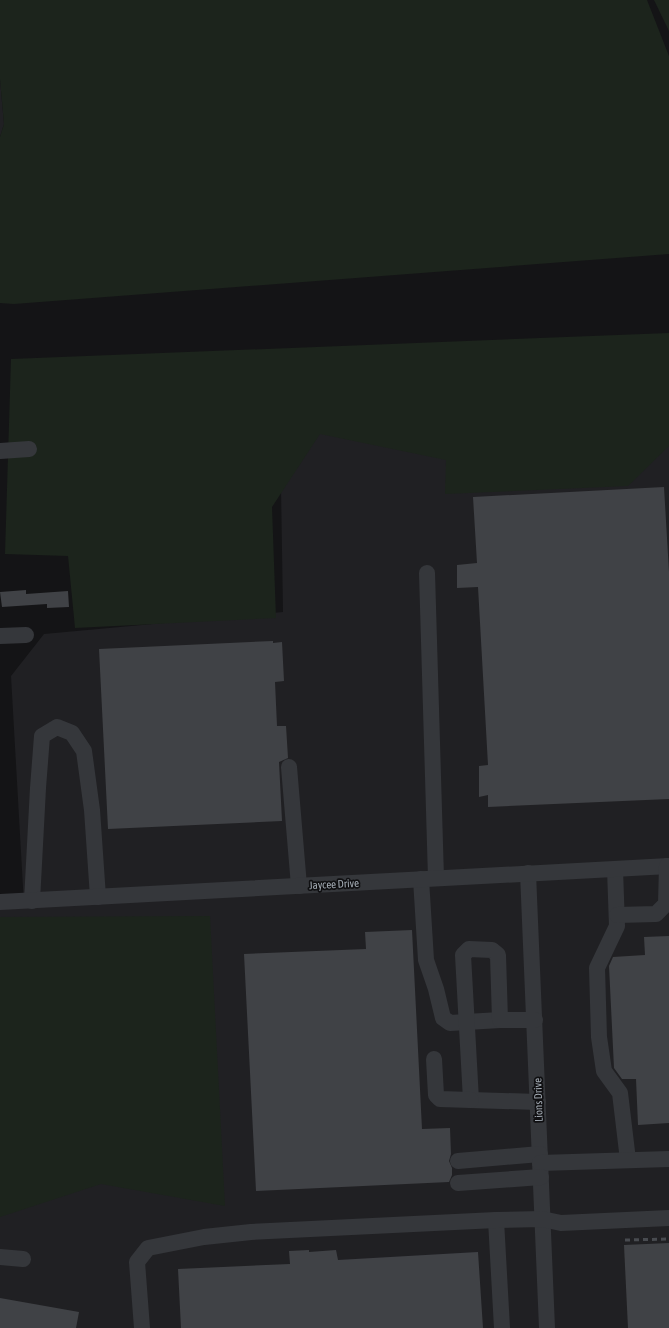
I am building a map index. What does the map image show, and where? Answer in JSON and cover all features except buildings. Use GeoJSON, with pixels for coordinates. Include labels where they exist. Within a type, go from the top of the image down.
{"type":"FeatureCollection","features":[{"type":"Feature","properties":{"kind":"street"},"geometry":{"type":"LineString","coordinates":[[0,451],[29,449]]}},
{"type":"Feature","properties":{"kind":"street"},"geometry":{"type":"LineString","coordinates":[[427,573],[429,879],[426,960],[436,989],[443,1018],[450,1023],[500,1020],[534,1020]]}},
{"type":"Feature","properties":{"kind":"street"},"geometry":{"type":"LineString","coordinates":[[0,636],[26,635]]}},
{"type":"Feature","properties":{"kind":"street"},"geometry":{"type":"LineString","coordinates":[[32,901],[42,736],[57,727],[72,733],[84,751],[92,810],[98,897]]}},
{"type":"Feature","properties":{"kind":"street"},"geometry":{"type":"LineString","coordinates":[[289,767],[299,886]]}},
{"type":"Feature","properties":{"kind":"street"},"geometry":{"type":"LineString","coordinates":[[617,915],[656,914],[666,904],[668,866]]}},
{"type":"Feature","properties":{"kind":"street","name":"Jaycee Drive"},"geometry":{"type":"LineString","coordinates":[[0,902],[668,866]]}},
{"type":"Feature","properties":{"kind":"street"},"geometry":{"type":"LineString","coordinates":[[615,869],[617,926],[597,968],[599,1037],[604,1072],[620,1092],[628,1160]]}},
{"type":"Feature","properties":{"kind":"street","name":"Lions Drive"},"geometry":{"type":"LineString","coordinates":[[528,873],[547,1328]]}},
{"type":"Feature","properties":{"kind":"street"},"geometry":{"type":"LineString","coordinates":[[471,1100],[463,955],[469,949],[492,950],[498,955],[500,1020]]}},
{"type":"Feature","properties":{"kind":"street"},"geometry":{"type":"LineString","coordinates":[[434,1059],[436,1095],[440,1100],[538,1102]]}},
{"type":"Feature","properties":{"kind":"street"},"geometry":{"type":"LineString","coordinates":[[458,1161],[540,1165],[669,1159]]}},
{"type":"Feature","properties":{"kind":"street"},"geometry":{"type":"LineString","coordinates":[[458,1183],[540,1165]]}},
{"type":"Feature","properties":{"kind":"street"},"geometry":{"type":"LineString","coordinates":[[142,1328],[137,1262],[148,1248],[204,1237],[251,1232],[496,1220],[542,1219],[562,1223],[669,1218]]}},
{"type":"Feature","properties":{"kind":"street"},"geometry":{"type":"LineString","coordinates":[[496,1220],[502,1328]]}},
{"type":"Feature","properties":{"kind":"street"},"geometry":{"type":"LineString","coordinates":[[0,1257],[23,1259]]}},
{"type":"Feature","properties":{"kind":"shaded area"},"geometry":{"type":"Polygon","coordinates":[[[0,0],[647,0],[669,56],[669,254],[14,304],[0,303],[0,137],[4,124],[0,79],[0,0]]]}},
{"type":"Feature","properties":{"kind":"shaded area"},"geometry":{"type":"Polygon","coordinates":[[[654,0],[669,0],[669,31],[654,0]]]}},
{"type":"Feature","properties":{"kind":"shaded area"},"geometry":{"type":"Polygon","coordinates":[[[0,79],[4,124],[0,137],[0,79]]]}},
{"type":"Feature","properties":{"kind":"shaded area"},"geometry":{"type":"Polygon","coordinates":[[[669,333],[669,446],[628,486],[445,494],[446,460],[320,434],[272,507],[276,618],[75,628],[68,556],[5,554],[11,359],[669,333]]]}},
{"type":"Feature","properties":{"kind":"shaded area"},"geometry":{"type":"Polygon","coordinates":[[[669,395],[669,1328],[0,1328],[0,906],[24,905],[11,676],[44,634],[283,612],[281,489],[276,424],[669,395]]]}},
{"type":"Feature","properties":{"kind":"shaded area"},"geometry":{"type":"Polygon","coordinates":[[[210,916],[225,1206],[101,1184],[0,1217],[0,917],[210,916]]]}},
{"type":"Feature","properties":{"kind":"railway"},"geometry":{"type":"LineString","coordinates":[[625,1240],[669,1239]]}}]}
